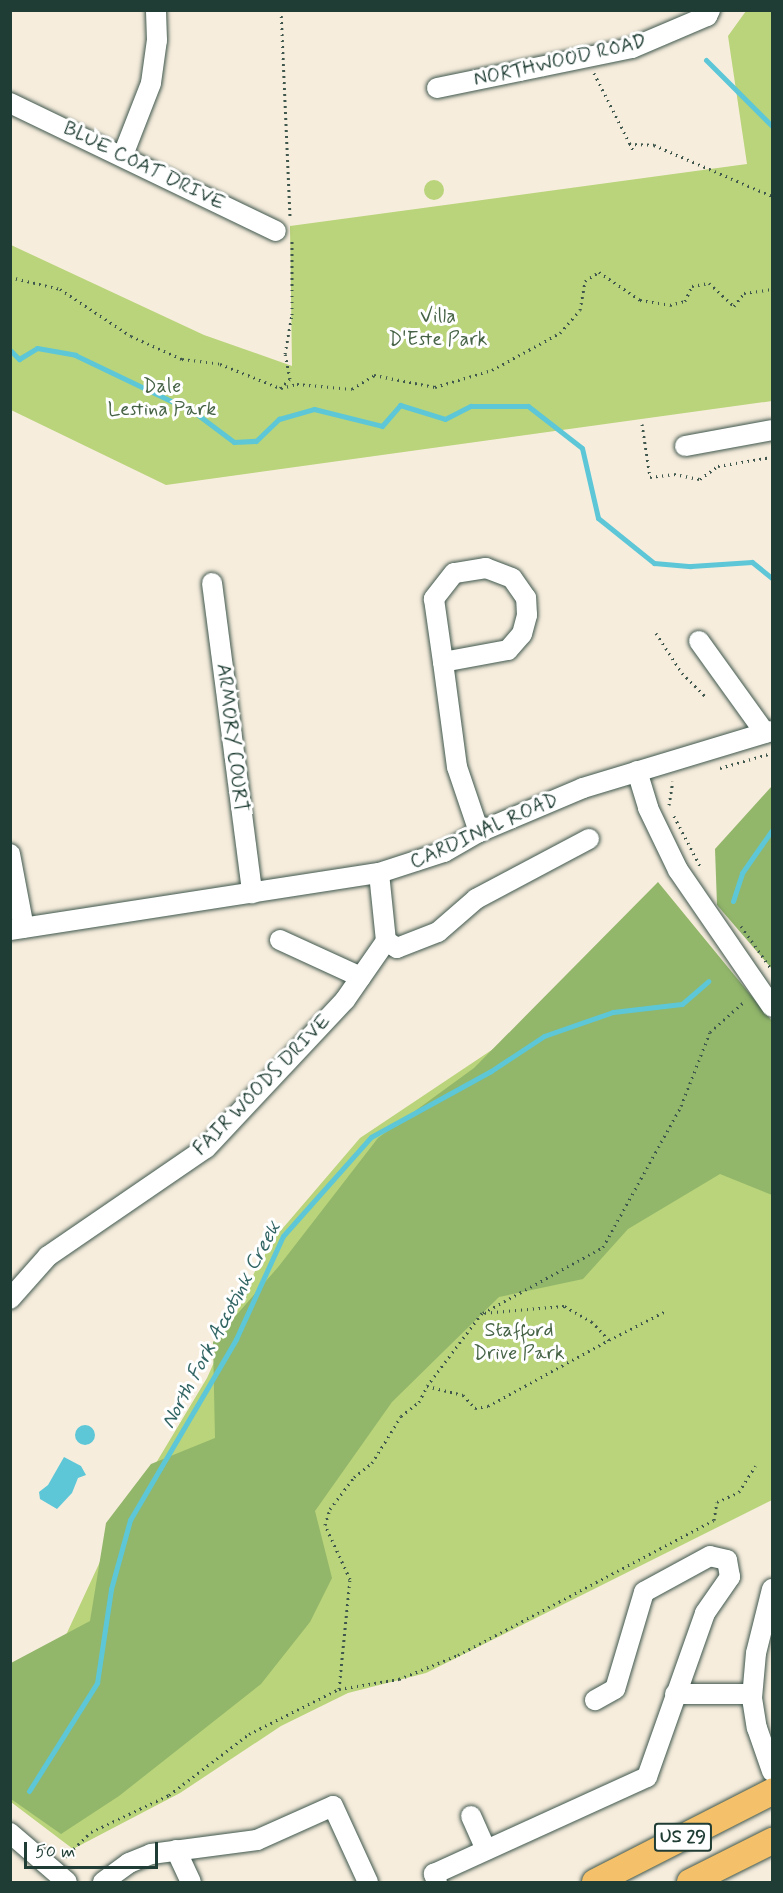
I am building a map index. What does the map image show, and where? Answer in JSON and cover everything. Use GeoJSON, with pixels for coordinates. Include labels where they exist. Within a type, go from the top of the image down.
{"type":"FeatureCollection","features":[{"type":"Feature","properties":{"kind":"main road","name":"US 29"},"geometry":{"type":"LineString","coordinates":[[594,1882],[772,1792]]}},
{"type":"Feature","properties":{"kind":"main road","name":"US 29"},"geometry":{"type":"LineString","coordinates":[[690,1882],[772,1841]]}},
{"type":"Feature","properties":{"kind":"street"},"geometry":{"type":"LineString","coordinates":[[123,155],[151,83],[157,40],[156,10]]}},
{"type":"Feature","properties":{"kind":"street","name":"NORTHWOOD ROAD"},"geometry":{"type":"LineString","coordinates":[[437,88],[632,48],[707,16],[710,10]]}},
{"type":"Feature","properties":{"kind":"street","name":"BLUE COAT DRIVE"},"geometry":{"type":"LineString","coordinates":[[10,103],[286,230]]}},
{"type":"Feature","properties":{"kind":"street"},"geometry":{"type":"LineString","coordinates":[[686,446],[772,430]]}},
{"type":"Feature","properties":{"kind":"street"},"geometry":{"type":"LineString","coordinates":[[443,662],[508,650],[522,634],[527,615],[526,598],[512,578],[486,568],[454,573],[434,599],[457,767],[479,832]]}},
{"type":"Feature","properties":{"kind":"street","name":"ARMORY COURT"},"geometry":{"type":"LineString","coordinates":[[212,583],[252,893]]}},
{"type":"Feature","properties":{"kind":"street"},"geometry":{"type":"LineString","coordinates":[[699,641],[769,732]]}},
{"type":"Feature","properties":{"kind":"street","name":"CARDINAL ROAD"},"geometry":{"type":"LineString","coordinates":[[17,929],[379,873],[444,852],[479,832],[583,788],[769,732]]}},
{"type":"Feature","properties":{"kind":"street"},"geometry":{"type":"LineString","coordinates":[[637,771],[648,808],[678,870],[772,1007]]}},
{"type":"Feature","properties":{"kind":"street"},"geometry":{"type":"LineString","coordinates":[[379,873],[386,941],[397,948],[438,932],[476,899],[589,839]]}},
{"type":"Feature","properties":{"kind":"street"},"geometry":{"type":"LineString","coordinates":[[10,854],[17,929]]}},
{"type":"Feature","properties":{"kind":"street"},"geometry":{"type":"LineString","coordinates":[[280,940],[361,977]]}},
{"type":"Feature","properties":{"kind":"street","name":"FAIR WOODS DRIVE"},"geometry":{"type":"LineString","coordinates":[[10,1299],[48,1256],[206,1148],[345,1000],[386,941]]}},
{"type":"Feature","properties":{"kind":"street"},"geometry":{"type":"LineString","coordinates":[[429,1880],[486,1850],[647,1777],[664,1736],[675,1694],[695,1648],[705,1613],[730,1577],[727,1560],[720,1556],[689,1566],[644,1592],[615,1689],[595,1700]]}},
{"type":"Feature","properties":{"kind":"street"},"geometry":{"type":"LineString","coordinates":[[772,1589],[756,1653],[752,1694],[756,1728],[772,1771]]}},
{"type":"Feature","properties":{"kind":"street"},"geometry":{"type":"LineString","coordinates":[[675,1694],[752,1694]]}},
{"type":"Feature","properties":{"kind":"street"},"geometry":{"type":"LineString","coordinates":[[103,1882],[129,1863],[176,1850],[218,1848],[257,1840],[333,1806],[368,1882]]}},
{"type":"Feature","properties":{"kind":"street"},"geometry":{"type":"LineString","coordinates":[[471,1816],[486,1850]]}},
{"type":"Feature","properties":{"kind":"street"},"geometry":{"type":"LineString","coordinates":[[10,1833],[67,1882]]}},
{"type":"Feature","properties":{"kind":"street"},"geometry":{"type":"LineString","coordinates":[[176,1850],[192,1882]]}},
{"type":"Feature","properties":{"kind":"path"},"geometry":{"type":"LineString","coordinates":[[280,388],[290,379],[285,354],[292,315],[292,255],[286,230],[281,10]]}},
{"type":"Feature","properties":{"kind":"path"},"geometry":{"type":"LineString","coordinates":[[589,57],[600,90],[634,152]]}},
{"type":"Feature","properties":{"kind":"path"},"geometry":{"type":"LineString","coordinates":[[629,144],[654,145],[772,196]]}},
{"type":"Feature","properties":{"kind":"path"},"geometry":{"type":"LineString","coordinates":[[285,251],[292,255]]}},
{"type":"Feature","properties":{"kind":"path"},"geometry":{"type":"LineString","coordinates":[[10,277],[60,289],[131,336],[182,359],[220,364],[280,388],[297,384],[352,389],[374,375],[417,381],[435,387],[492,370],[560,333],[580,310],[585,281],[599,272],[640,300],[670,305],[685,301],[692,286],[709,283],[734,306],[744,293],[772,289]]}},
{"type":"Feature","properties":{"kind":"path"},"geometry":{"type":"LineString","coordinates":[[656,633],[682,673],[706,697]]}},
{"type":"Feature","properties":{"kind":"path"},"geometry":{"type":"LineString","coordinates":[[710,771],[772,753]]}},
{"type":"Feature","properties":{"kind":"path"},"geometry":{"type":"LineString","coordinates":[[679,779],[670,782],[667,799],[702,870]]}},
{"type":"Feature","properties":{"kind":"path"},"geometry":{"type":"LineString","coordinates":[[740,925],[772,970]]}},
{"type":"Feature","properties":{"kind":"path"},"geometry":{"type":"LineString","coordinates":[[339,1689],[350,1579],[325,1525],[330,1509],[354,1477],[372,1463],[401,1416],[419,1402],[427,1386],[482,1313],[603,1247],[681,1106],[710,1032],[749,996]]}},
{"type":"Feature","properties":{"kind":"path"},"geometry":{"type":"LineString","coordinates":[[482,1313],[564,1306],[592,1322],[609,1340]]}},
{"type":"Feature","properties":{"kind":"path"},"geometry":{"type":"LineString","coordinates":[[427,1386],[463,1395],[475,1408],[488,1406],[666,1311]]}},
{"type":"Feature","properties":{"kind":"path"},"geometry":{"type":"LineString","coordinates":[[70,1853],[91,1832],[169,1795],[249,1734],[339,1689],[399,1679],[458,1655],[714,1521],[717,1502],[739,1492],[755,1466]]}},
{"type":"Feature","properties":{"kind":"green space","name":"Villa D'Este Park"},"geometry":{"type":"Polygon","coordinates":[[[746,11],[772,11],[772,401],[166,485],[11,410],[11,245],[204,335],[292,366],[290,226],[747,164],[728,36],[746,11]]]}},
{"type":"Feature","properties":{"kind":"green space"},"geometry":{"type":"Polygon","coordinates":[[[430,180],[438,180],[444,186],[444,194],[438,200],[430,200],[424,194],[424,186],[430,180]]]}},
{"type":"Feature","properties":{"kind":"green space"},"geometry":{"type":"Polygon","coordinates":[[[772,786],[772,969],[717,905],[715,849],[772,786]]]}},
{"type":"Feature","properties":{"kind":"green space"},"geometry":{"type":"Polygon","coordinates":[[[658,882],[772,1021],[772,1195],[720,1174],[628,1229],[583,1279],[499,1297],[392,1402],[315,1511],[332,1578],[310,1622],[261,1684],[119,1796],[61,1834],[11,1799],[11,1663],[90,1621],[106,1523],[151,1464],[215,1438],[213,1342],[279,1266],[378,1138],[474,1068],[658,882]]]}},
{"type":"Feature","properties":{"kind":"green space","name":"Stafford Drive Park"},"geometry":{"type":"Polygon","coordinates":[[[686,920],[772,1037],[772,1500],[426,1673],[348,1693],[281,1726],[180,1793],[73,1849],[11,1802],[10,1674],[40,1691],[111,1538],[207,1378],[265,1249],[360,1138],[686,920]]]}},
{"type":"Feature","properties":{"kind":"water"},"geometry":{"type":"Polygon","coordinates":[[[85,1425],[92,1428],[95,1435],[92,1442],[85,1445],[78,1442],[75,1435],[78,1428],[85,1425]]]}},
{"type":"Feature","properties":{"kind":"water"},"geometry":{"type":"Polygon","coordinates":[[[64,1457],[81,1466],[86,1475],[78,1478],[72,1493],[57,1509],[40,1499],[39,1492],[48,1485],[64,1457]]]}},
{"type":"Feature","properties":{"kind":"waterway"},"geometry":{"type":"LineString","coordinates":[[706,60],[772,126]]}},
{"type":"Feature","properties":{"kind":"waterway"},"geometry":{"type":"LineString","coordinates":[[10,350],[19,359],[37,348],[75,355],[194,412],[234,442],[256,441],[279,419],[314,409],[382,426],[400,405],[445,419],[471,406],[528,406],[582,448],[598,518],[654,563],[691,566],[752,562],[772,578]]}},
{"type":"Feature","properties":{"kind":"waterway","name":"North Fork Accotink Creek"},"geometry":{"type":"LineString","coordinates":[[733,901],[742,873],[772,830]]}},
{"type":"Feature","properties":{"kind":"waterway","name":"North Fork Accotink Creek"},"geometry":{"type":"LineString","coordinates":[[29,1791],[97,1683],[111,1589],[130,1520],[236,1339],[283,1236],[371,1137],[491,1071],[544,1036],[613,1012],[682,1004],[708,981]]}},
{"type":"Feature","properties":{"kind":"park label","name":"Dale Lestina Park"},"geometry":{"type":"Point","coordinates":[162,398]}}]}
